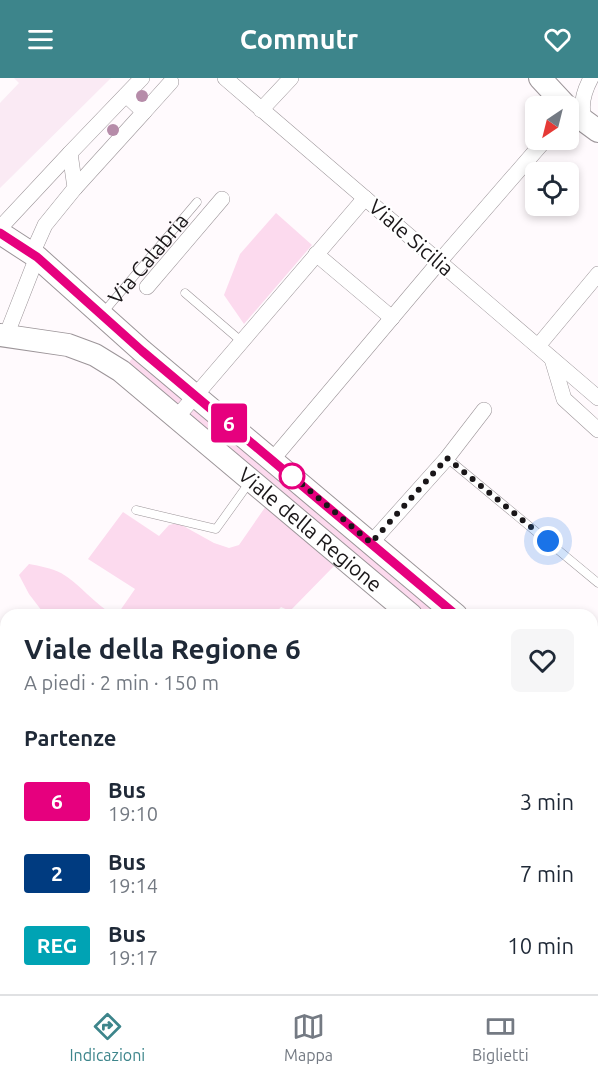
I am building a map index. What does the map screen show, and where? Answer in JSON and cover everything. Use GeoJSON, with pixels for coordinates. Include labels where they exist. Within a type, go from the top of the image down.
{"type":"FeatureCollection","features":[{"type":"Feature","properties":{"kind":"street"},"geometry":{"type":"LineString","coordinates":[[0,228],[142,78]]}},
{"type":"Feature","properties":{"kind":"street","name":"Viale Sicilia"},"geometry":{"type":"LineString","coordinates":[[225,78],[598,398]]}},
{"type":"Feature","properties":{"kind":"street"},"geometry":{"type":"LineString","coordinates":[[261,110],[291,78]]}},
{"type":"Feature","properties":{"kind":"street"},"geometry":{"type":"LineString","coordinates":[[540,78],[558,96]]}},
{"type":"Feature","properties":{"kind":"street"},"geometry":{"type":"LineString","coordinates":[[579,114],[582,116],[583,96],[591,78]]}},
{"type":"Feature","properties":{"kind":"street"},"geometry":{"type":"LineString","coordinates":[[3,336],[45,225],[75,188],[171,82]]}},
{"type":"Feature","properties":{"kind":"street"},"geometry":{"type":"LineString","coordinates":[[126,95],[144,112]]}},
{"type":"Feature","properties":{"kind":"street"},"geometry":{"type":"LineString","coordinates":[[272,460],[536,150]]}},
{"type":"Feature","properties":{"kind":"street"},"geometry":{"type":"LineString","coordinates":[[70,153],[75,188]]}},
{"type":"Feature","properties":{"kind":"street"},"geometry":{"type":"LineString","coordinates":[[177,417],[364,198]]}},
{"type":"Feature","properties":{"kind":"street"},"geometry":{"type":"LineString","coordinates":[[147,287],[222,199]]}},
{"type":"Feature","properties":{"kind":"street","name":"Via Calabria"},"geometry":{"type":"LineString","coordinates":[[0,233],[34,255],[111,324]]}},
{"type":"Feature","properties":{"kind":"street"},"geometry":{"type":"LineString","coordinates":[[316,254],[392,318]]}},
{"type":"Feature","properties":{"kind":"street"},"geometry":{"type":"LineString","coordinates":[[538,346],[598,274]]}},
{"type":"Feature","properties":{"kind":"street"},"geometry":{"type":"LineString","coordinates":[[95,355],[106,354],[115,348],[119,339],[111,324]]}},
{"type":"Feature","properties":{"kind":"street","name":"Viale della Regione"},"geometry":{"type":"LineString","coordinates":[[111,324],[449,609]]}},
{"type":"Feature","properties":{"kind":"street","name":"Viale della Regione"},"geometry":{"type":"LineString","coordinates":[[3,336],[68,345],[95,355],[128,376],[404,609]]}},
{"type":"Feature","properties":{"kind":"street"},"geometry":{"type":"LineString","coordinates":[[128,376],[130,361],[142,351]]}},
{"type":"Feature","properties":{"kind":"street"},"geometry":{"type":"LineString","coordinates":[[551,358],[564,399],[598,429]]}},
{"type":"Feature","properties":{"kind":"street"},"geometry":{"type":"LineString","coordinates":[[371,543],[447,458],[484,410]]}},
{"type":"Feature","properties":{"kind":"lane","name":"Via Calabria"},"geometry":{"type":"LineString","coordinates":[[111,324],[197,202]]}},
{"type":"Feature","properties":{"kind":"lane"},"geometry":{"type":"LineString","coordinates":[[185,293],[242,340]]}},
{"type":"Feature","properties":{"kind":"lane"},"geometry":{"type":"LineString","coordinates":[[447,458],[598,583]]}},
{"type":"Feature","properties":{"kind":"lane"},"geometry":{"type":"LineString","coordinates":[[136,510],[216,529],[251,479]]}},
{"type":"Feature","properties":{"kind":"shaded area"},"geometry":{"type":"Polygon","coordinates":[[[14,78],[111,78],[0,188],[0,103],[19,83],[14,78]]]}},
{"type":"Feature","properties":{"kind":"shaded area"},"geometry":{"type":"Polygon","coordinates":[[[276,213],[312,245],[244,324],[224,295],[240,254],[276,213]]]}},
{"type":"Feature","properties":{"kind":"shaded area"},"geometry":{"type":"Polygon","coordinates":[[[135,355],[447,609],[403,609],[128,376],[130,361],[135,355]]]}},
{"type":"Feature","properties":{"kind":"shaded area"},"geometry":{"type":"Polygon","coordinates":[[[266,506],[334,566],[292,609],[281,607],[279,609],[121,609],[135,589],[88,559],[123,512],[159,536],[169,525],[178,523],[214,543],[229,548],[239,545],[266,506]]]}},
{"type":"Feature","properties":{"kind":"shaded area"},"geometry":{"type":"Polygon","coordinates":[[[29,564],[49,568],[74,582],[106,609],[40,609],[19,575],[29,564]]]}},
{"type":"Feature","properties":{"kind":"bus line","name":"6"},"geometry":{"type":"LineString","coordinates":[[0,233],[37,257],[142,351],[449,609]]}},
{"type":"Feature","properties":{"kind":"route"},"geometry":{"type":"LineString","coordinates":[[292,476],[289,473],[371,543],[447,458],[548,541]]}}]}
